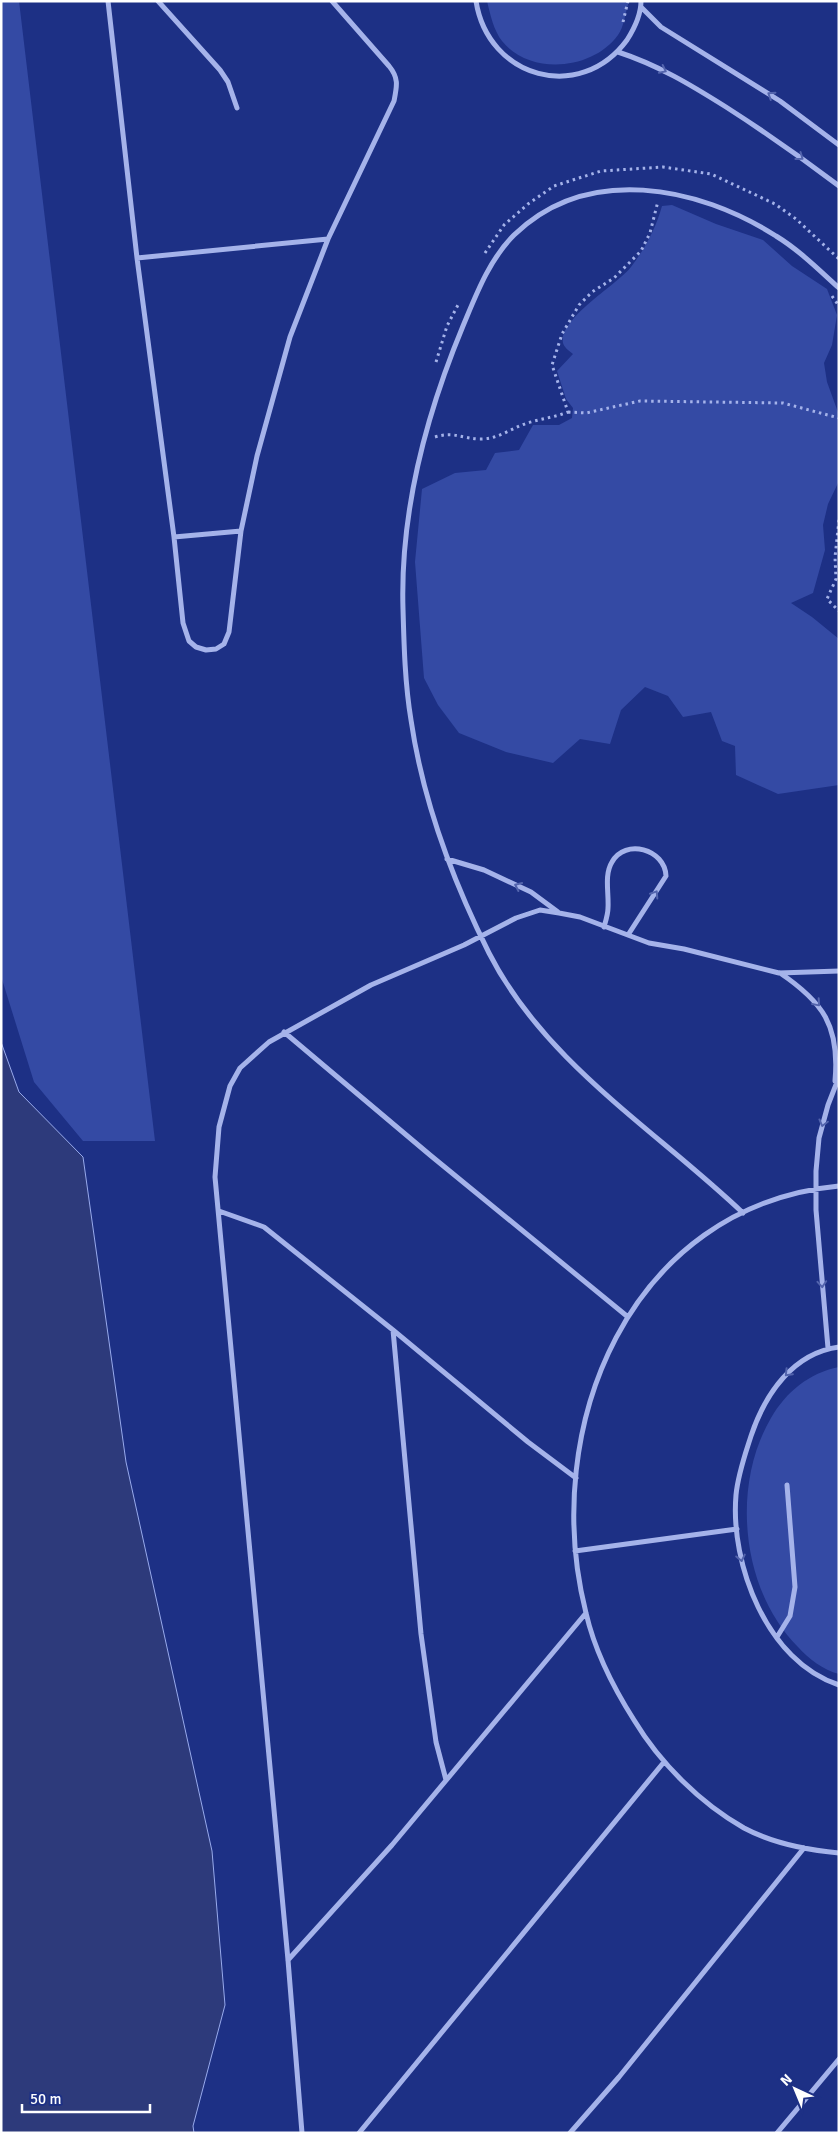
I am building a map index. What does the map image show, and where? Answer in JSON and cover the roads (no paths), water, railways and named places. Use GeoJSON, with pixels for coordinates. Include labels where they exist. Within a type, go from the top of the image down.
{"type":"FeatureCollection","features":[{"type":"Feature","properties":{"kind":"street"},"geometry":{"type":"LineString","coordinates":[[108,1],[137,258],[174,537],[184,632],[189,641],[196,647],[206,650],[216,649],[224,644],[229,632],[241,531],[257,456],[290,337],[328,239],[394,101],[398,82],[395,73],[332,1]]}},
{"type":"Feature","properties":{"kind":"street"},"geometry":{"type":"LineString","coordinates":[[158,1],[220,70],[228,82],[237,108]]}},
{"type":"Feature","properties":{"kind":"street"},"geometry":{"type":"LineString","coordinates":[[475,2],[482,25],[494,45],[511,61],[531,72],[554,77],[577,74],[599,66],[618,52],[633,31],[641,4]]}},
{"type":"Feature","properties":{"kind":"street"},"geometry":{"type":"LineString","coordinates":[[641,4],[661,27],[780,101],[839,145]]}},
{"type":"Feature","properties":{"kind":"street"},"geometry":{"type":"LineString","coordinates":[[618,52],[641,60],[684,81],[761,129],[839,186]]}},
{"type":"Feature","properties":{"kind":"street"},"geometry":{"type":"LineString","coordinates":[[743,1212],[714,1185],[630,1116],[567,1057],[518,1000],[498,969],[447,859],[428,799],[417,755],[410,717],[405,663],[402,605],[404,554],[410,504],[422,442],[452,352],[483,279],[499,253],[533,219],[555,206],[581,197],[610,191],[642,190],[671,192],[697,199],[756,223],[801,254],[839,288]]}},
{"type":"Feature","properties":{"kind":"street"},"geometry":{"type":"LineString","coordinates":[[137,258],[328,239]]}},
{"type":"Feature","properties":{"kind":"street"},"geometry":{"type":"LineString","coordinates":[[174,537],[241,531]]}},
{"type":"Feature","properties":{"kind":"street"},"geometry":{"type":"LineString","coordinates":[[604,927],[608,914],[607,883],[611,862],[626,850],[641,848],[648,850],[663,864],[666,876],[628,935]]}},
{"type":"Feature","properties":{"kind":"street"},"geometry":{"type":"LineString","coordinates":[[447,859],[484,870],[531,892],[558,912]]}},
{"type":"Feature","properties":{"kind":"street"},"geometry":{"type":"LineString","coordinates":[[302,2133],[288,1960],[215,1177],[218,1128],[230,1086],[240,1068],[269,1042],[284,1032],[372,985],[464,945],[516,918],[540,910],[580,917],[649,943],[779,973],[839,971]]}},
{"type":"Feature","properties":{"kind":"street"},"geometry":{"type":"LineString","coordinates":[[779,973],[804,989],[832,1023],[836,1042],[837,1062],[834,1089]]}},
{"type":"Feature","properties":{"kind":"street"},"geometry":{"type":"LineString","coordinates":[[284,1032],[430,1155],[628,1317]]}},
{"type":"Feature","properties":{"kind":"street"},"geometry":{"type":"LineString","coordinates":[[828,1348],[815,1189],[818,1138],[839,1077]]}},
{"type":"Feature","properties":{"kind":"street"},"geometry":{"type":"LineString","coordinates":[[839,1186],[815,1189],[782,1197],[743,1212],[710,1231],[660,1273],[628,1317],[597,1380],[586,1416],[576,1478],[573,1518],[576,1552],[586,1613],[613,1686],[645,1740],[696,1794],[743,1828],[771,1840],[804,1848],[839,1853]]}},
{"type":"Feature","properties":{"kind":"street"},"geometry":{"type":"LineString","coordinates":[[219,1211],[264,1227],[393,1330],[482,1405],[576,1478]]}},
{"type":"Feature","properties":{"kind":"street"},"geometry":{"type":"LineString","coordinates":[[393,1330],[421,1634],[434,1733],[446,1780]]}},
{"type":"Feature","properties":{"kind":"street"},"geometry":{"type":"LineString","coordinates":[[839,1346],[812,1354],[796,1365],[769,1396],[760,1412],[740,1470],[736,1494],[737,1530],[749,1587],[760,1611],[777,1638],[806,1669],[820,1678],[839,1685]]}},
{"type":"Feature","properties":{"kind":"street"},"geometry":{"type":"LineString","coordinates":[[777,1638],[790,1616],[795,1587],[787,1485]]}},
{"type":"Feature","properties":{"kind":"street"},"geometry":{"type":"LineString","coordinates":[[576,1552],[737,1530]]}},
{"type":"Feature","properties":{"kind":"street"},"geometry":{"type":"LineString","coordinates":[[288,1960],[363,1879],[586,1613]]}},
{"type":"Feature","properties":{"kind":"street"},"geometry":{"type":"LineString","coordinates":[[359,2133],[664,1762]]}},
{"type":"Feature","properties":{"kind":"street"},"geometry":{"type":"LineString","coordinates":[[570,2133],[618,2077],[804,1848]]}},
{"type":"Feature","properties":{"kind":"street"},"geometry":{"type":"LineString","coordinates":[[777,2133],[839,2059]]}}]}
